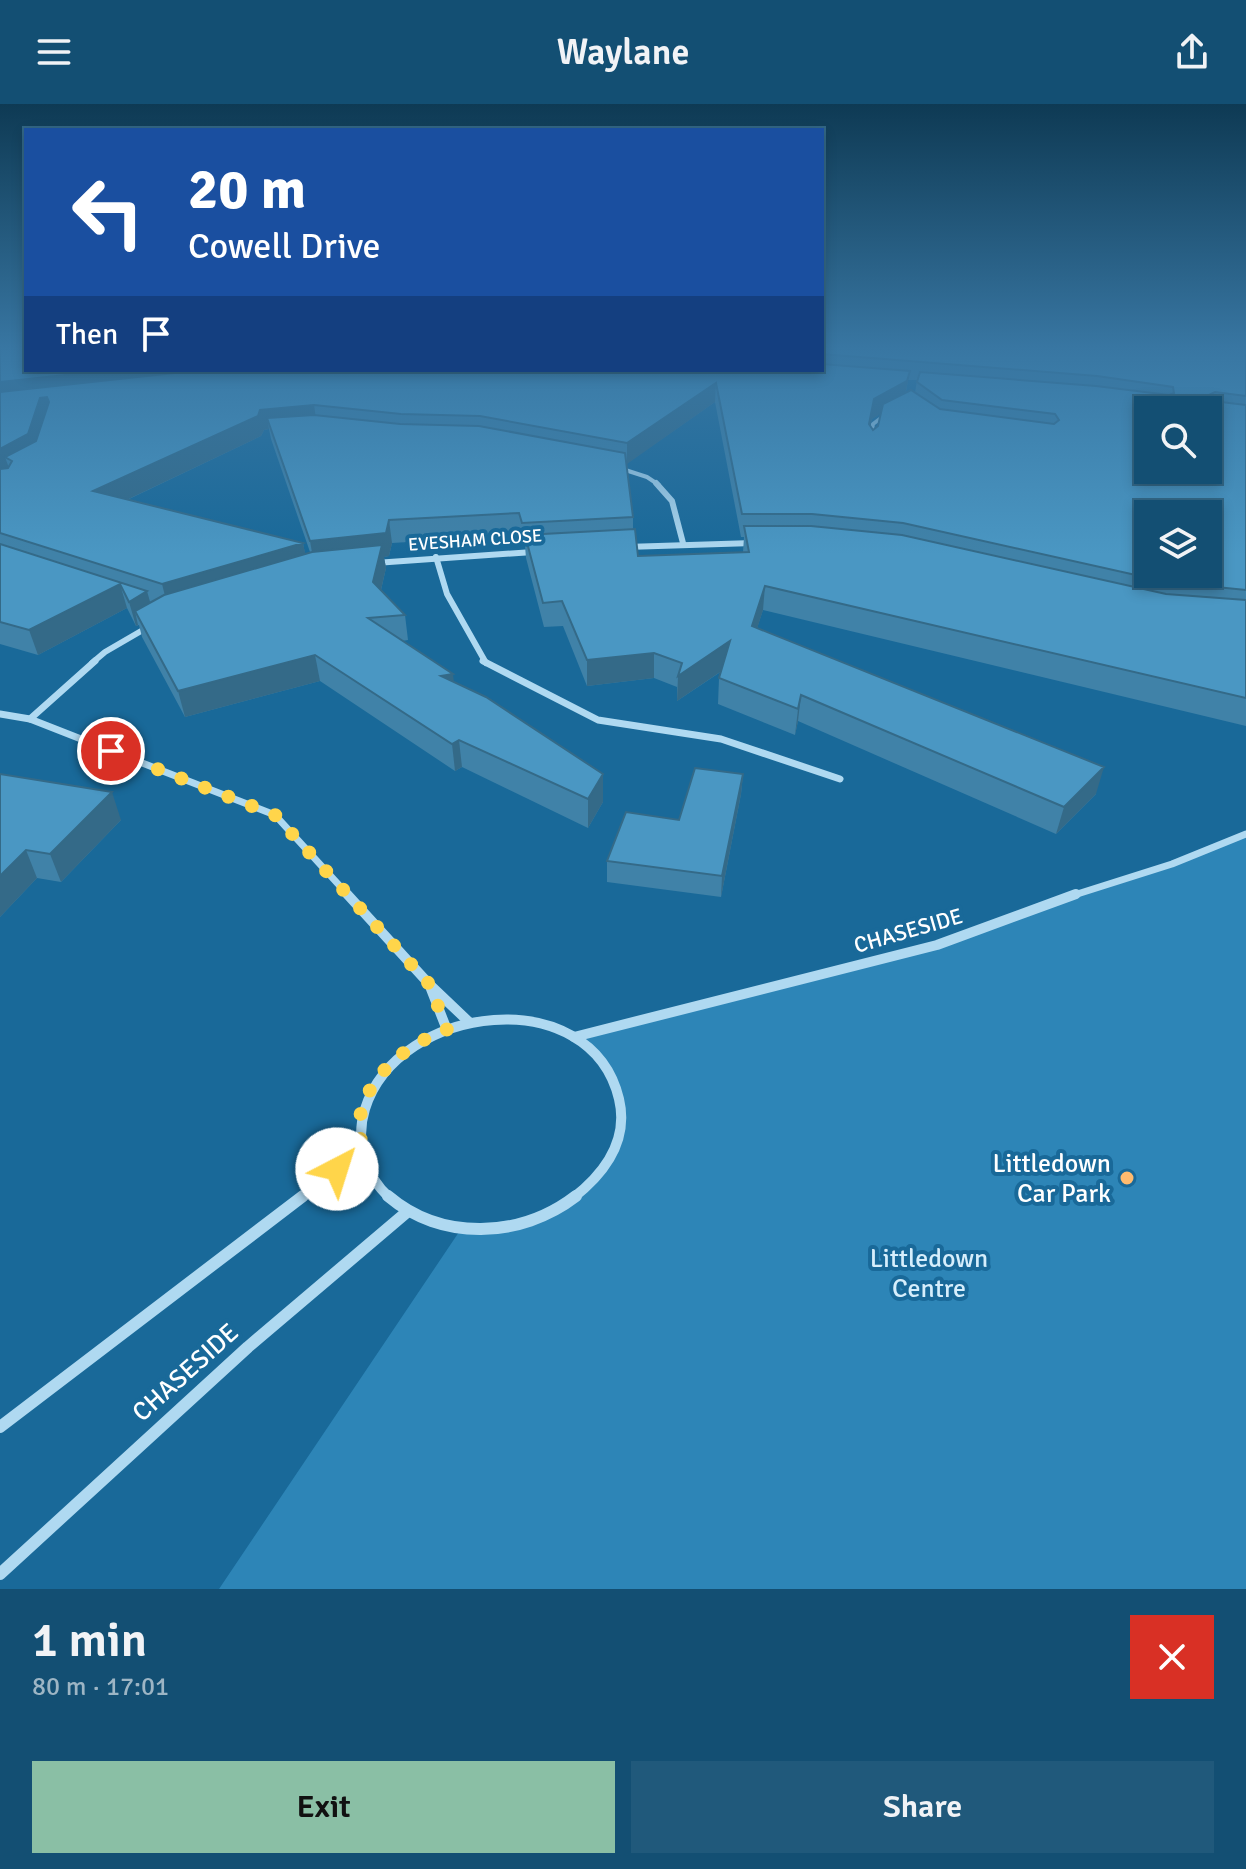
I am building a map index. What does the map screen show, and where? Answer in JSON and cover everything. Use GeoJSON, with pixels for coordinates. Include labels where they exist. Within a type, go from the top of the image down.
{"type":"FeatureCollection","features":[{"type":"Feature","properties":{"kind":"street"},"geometry":{"type":"LineString","coordinates":[[871,445],[870,429],[876,419],[883,415]]}},
{"type":"Feature","properties":{"kind":"street"},"geometry":{"type":"LineString","coordinates":[[610,465],[646,476],[668,491],[674,501],[683,543]]}},
{"type":"Feature","properties":{"kind":"street"},"geometry":{"type":"LineString","coordinates":[[622,547],[762,543]]}},
{"type":"Feature","properties":{"kind":"street","name":"EVESHAM CLOSE"},"geometry":{"type":"LineString","coordinates":[[363,564],[546,551]]}},
{"type":"Feature","properties":{"kind":"street"},"geometry":{"type":"LineString","coordinates":[[436,557],[447,594],[483,662],[598,720],[721,739],[840,779]]}},
{"type":"Feature","properties":{"kind":"street"},"geometry":{"type":"LineString","coordinates":[[30,719],[105,652],[156,622]]}},
{"type":"Feature","properties":{"kind":"street"},"geometry":{"type":"LineString","coordinates":[[0,714],[30,719],[275,815],[430,985],[469,1022]]}},
{"type":"Feature","properties":{"kind":"street","name":"CHASESIDE"},"geometry":{"type":"LineString","coordinates":[[574,1037],[937,945],[1086,890],[1172,864],[1246,834]]}},
{"type":"Feature","properties":{"kind":"street"},"geometry":{"type":"LineString","coordinates":[[430,985],[447,1030]]}},
{"type":"Feature","properties":{"kind":"street"},"geometry":{"type":"LineString","coordinates":[[502,1018],[541,1023],[574,1037],[595,1053],[610,1072],[620,1096],[622,1122],[616,1150],[603,1171],[584,1192],[554,1212],[506,1227],[461,1229],[432,1224],[407,1212],[385,1195],[369,1174],[361,1150],[360,1117],[374,1085],[397,1057],[428,1036],[469,1022],[502,1018]]}},
{"type":"Feature","properties":{"kind":"street"},"geometry":{"type":"LineString","coordinates":[[0,1427],[193,1282],[361,1150]]}},
{"type":"Feature","properties":{"kind":"street","name":"CHASESIDE"},"geometry":{"type":"LineString","coordinates":[[0,1574],[248,1347],[407,1212]]}},
{"type":"Feature","properties":{"kind":"green space","name":"Littledown Centre"},"geometry":{"type":"Polygon","coordinates":[[[1246,836],[1246,1589],[219,1589],[461,1229],[554,1212],[603,1171],[622,1122],[610,1072],[574,1037],[937,945],[1246,836]]]}},
{"type":"Feature","properties":{"kind":"building"},"geometry":{"type":"Polygon","coordinates":[[[0,415],[34,415],[28,434],[0,449],[0,415]]]}},
{"type":"Feature","properties":{"kind":"building"},"geometry":{"type":"Polygon","coordinates":[[[45,415],[258,415],[93,491],[303,543],[162,584],[0,533],[0,469],[8,468],[12,461],[5,457],[36,441],[45,415]]]}},
{"type":"Feature","properties":{"kind":"building"},"geometry":{"type":"Polygon","coordinates":[[[317,415],[400,424],[479,426],[625,453],[633,517],[522,523],[519,513],[389,520],[386,533],[310,541],[267,418],[317,415]]]}},
{"type":"Feature","properties":{"kind":"building"},"geometry":{"type":"Polygon","coordinates":[[[452,415],[668,415],[627,443],[480,416],[452,415]]]}},
{"type":"Feature","properties":{"kind":"building"},"geometry":{"type":"Polygon","coordinates":[[[722,415],[871,415],[869,424],[873,430],[878,426],[880,415],[988,415],[1054,424],[1059,420],[1056,415],[1134,415],[1134,484],[1222,484],[1222,415],[1246,415],[1246,590],[1222,588],[1222,500],[1134,500],[1134,575],[903,523],[812,514],[742,514],[722,415]]]}},
{"type":"Feature","properties":{"kind":"building"},"geometry":{"type":"Polygon","coordinates":[[[744,526],[811,526],[902,535],[1166,594],[1246,600],[1246,698],[765,586],[752,626],[1104,767],[1064,807],[801,695],[798,709],[719,678],[730,641],[678,676],[682,663],[654,653],[587,660],[562,601],[543,603],[525,535],[635,529],[638,556],[749,552],[744,526]]]}},
{"type":"Feature","properties":{"kind":"building"},"geometry":{"type":"Polygon","coordinates":[[[0,544],[147,591],[129,602],[120,584],[29,630],[0,622],[0,544]]]}},
{"type":"Feature","properties":{"kind":"building"},"geometry":{"type":"Polygon","coordinates":[[[382,545],[373,582],[405,615],[368,618],[453,674],[441,676],[486,697],[603,774],[588,799],[459,740],[452,744],[315,655],[178,691],[135,611],[164,595],[312,552],[382,545]]]}},
{"type":"Feature","properties":{"kind":"building"},"geometry":{"type":"Polygon","coordinates":[[[695,768],[743,774],[722,876],[607,861],[626,812],[679,820],[695,768]]]}},
{"type":"Feature","properties":{"kind":"building"},"geometry":{"type":"Polygon","coordinates":[[[0,774],[112,792],[50,854],[26,850],[0,876],[0,774]]]}},
{"type":"Feature","properties":{"kind":"place","name":"Littledown Car Park"},"geometry":{"type":"Point","coordinates":[1127,1178]}},
{"type":"Feature","properties":{"kind":"route"},"geometry":{"type":"LineString","coordinates":[[111,751],[275,815],[430,985],[447,1030],[428,1036],[397,1057],[374,1085],[360,1117],[361,1150],[337,1169]]}}]}
